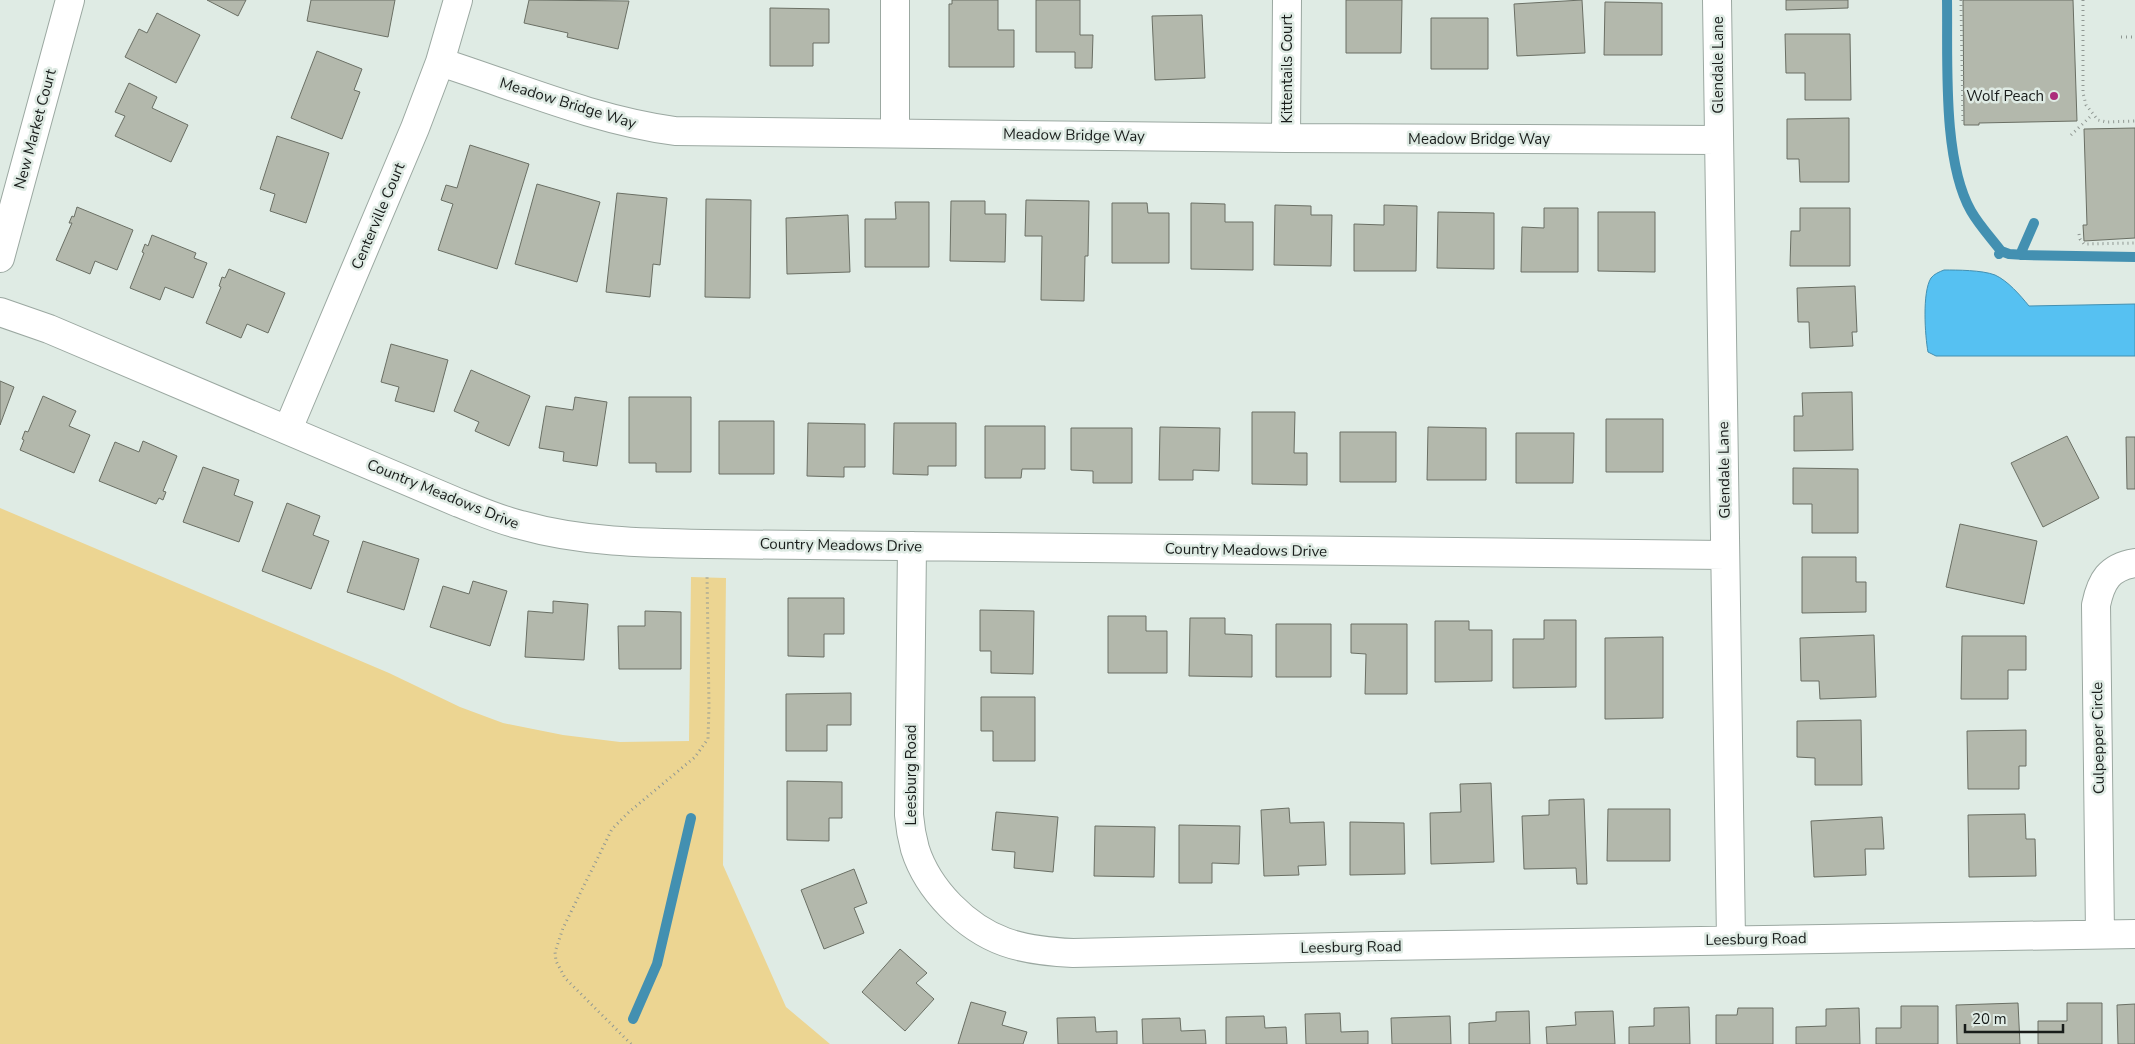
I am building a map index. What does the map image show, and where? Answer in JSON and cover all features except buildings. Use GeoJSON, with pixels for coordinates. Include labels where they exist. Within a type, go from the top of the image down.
{"type":"FeatureCollection","features":[{"type":"Feature","properties":{"kind":"street","name":"New Market Court"},"geometry":{"type":"LineString","coordinates":[[0,258],[70,0]]}},
{"type":"Feature","properties":{"kind":"street","name":"Centerville Court"},"geometry":{"type":"LineString","coordinates":[[288,429],[415,128],[440,62],[458,0]]}},
{"type":"Feature","properties":{"kind":"street"},"geometry":{"type":"LineString","coordinates":[[895,0],[895,133]]}},
{"type":"Feature","properties":{"kind":"street","name":"Kittentails Court"},"geometry":{"type":"LineString","coordinates":[[1286,138],[1287,0]]}},
{"type":"Feature","properties":{"kind":"street","name":"Glendale Lane"},"geometry":{"type":"LineString","coordinates":[[1717,0],[1730,940]]}},
{"type":"Feature","properties":{"kind":"street","name":"Meadow Bridge Way"},"geometry":{"type":"LineString","coordinates":[[440,62],[591,113],[653,128],[675,131],[1286,138],[1718,140]]}},
{"type":"Feature","properties":{"kind":"street","name":"Country Meadows Drive"},"geometry":{"type":"LineString","coordinates":[[0,312],[49,328],[460,503],[520,525],[593,539],[634,543],[1725,555]]}},
{"type":"Feature","properties":{"kind":"street","name":"Leesburg Road"},"geometry":{"type":"LineString","coordinates":[[912,546],[909,816],[915,850],[931,882],[958,912],[988,935],[1024,947],[1047,952],[1073,953],[2135,934]]}},
{"type":"Feature","properties":{"kind":"street","name":"Culpepper Circle"},"geometry":{"type":"LineString","coordinates":[[2100,934],[2096,605],[2100,587],[2109,576],[2118,567],[2135,563]]}},
{"type":"Feature","properties":{"kind":"path"},"geometry":{"type":"LineString","coordinates":[[1961,0],[1963,122]]}},
{"type":"Feature","properties":{"kind":"path"},"geometry":{"type":"LineString","coordinates":[[2083,0],[2083,93],[2086,105],[2092,115],[2098,120],[2106,122],[2135,121]]}},
{"type":"Feature","properties":{"kind":"path"},"geometry":{"type":"LineString","coordinates":[[2121,37],[2135,37]]}},
{"type":"Feature","properties":{"kind":"path"},"geometry":{"type":"LineString","coordinates":[[2083,38],[2090,38]]}},
{"type":"Feature","properties":{"kind":"path"},"geometry":{"type":"LineString","coordinates":[[2071,135],[2092,115]]}},
{"type":"Feature","properties":{"kind":"path"},"geometry":{"type":"LineString","coordinates":[[2079,234],[2084,244],[2135,243]]}},
{"type":"Feature","properties":{"kind":"path"},"geometry":{"type":"LineString","coordinates":[[631,1044],[565,978],[556,961],[555,952],[563,928],[612,829],[629,812],[695,757],[708,739],[707,574]]}},
{"type":"Feature","properties":{"kind":"shaded area"},"geometry":{"type":"Polygon","coordinates":[[[0,508],[389,673],[460,707],[503,723],[563,735],[620,742],[689,741],[691,577],[726,578],[723,865],[786,1007],[830,1044],[0,1044],[0,508]]]}},
{"type":"Feature","properties":{"kind":"water"},"geometry":{"type":"Polygon","coordinates":[[[1944,270],[1977,271],[1995,275],[2018,293],[2029,306],[2135,304],[2135,356],[1936,356],[1928,352],[1925,303],[1931,278],[1944,270]]]}},
{"type":"Feature","properties":{"kind":"waterway"},"geometry":{"type":"LineString","coordinates":[[1947,0],[1948,109],[1955,165],[1962,190],[1971,211],[2001,251],[1999,254]]}},
{"type":"Feature","properties":{"kind":"waterway"},"geometry":{"type":"LineString","coordinates":[[2020,255],[2034,223]]}},
{"type":"Feature","properties":{"kind":"waterway"},"geometry":{"type":"LineString","coordinates":[[2001,251],[2009,254],[2025,255],[2135,257]]}},
{"type":"Feature","properties":{"kind":"waterway"},"geometry":{"type":"LineString","coordinates":[[633,1019],[657,964],[691,818]]}},
{"type":"Feature","properties":{"kind":"place","name":"Wolf Peach"},"geometry":{"type":"Point","coordinates":[2054,96]}}]}
